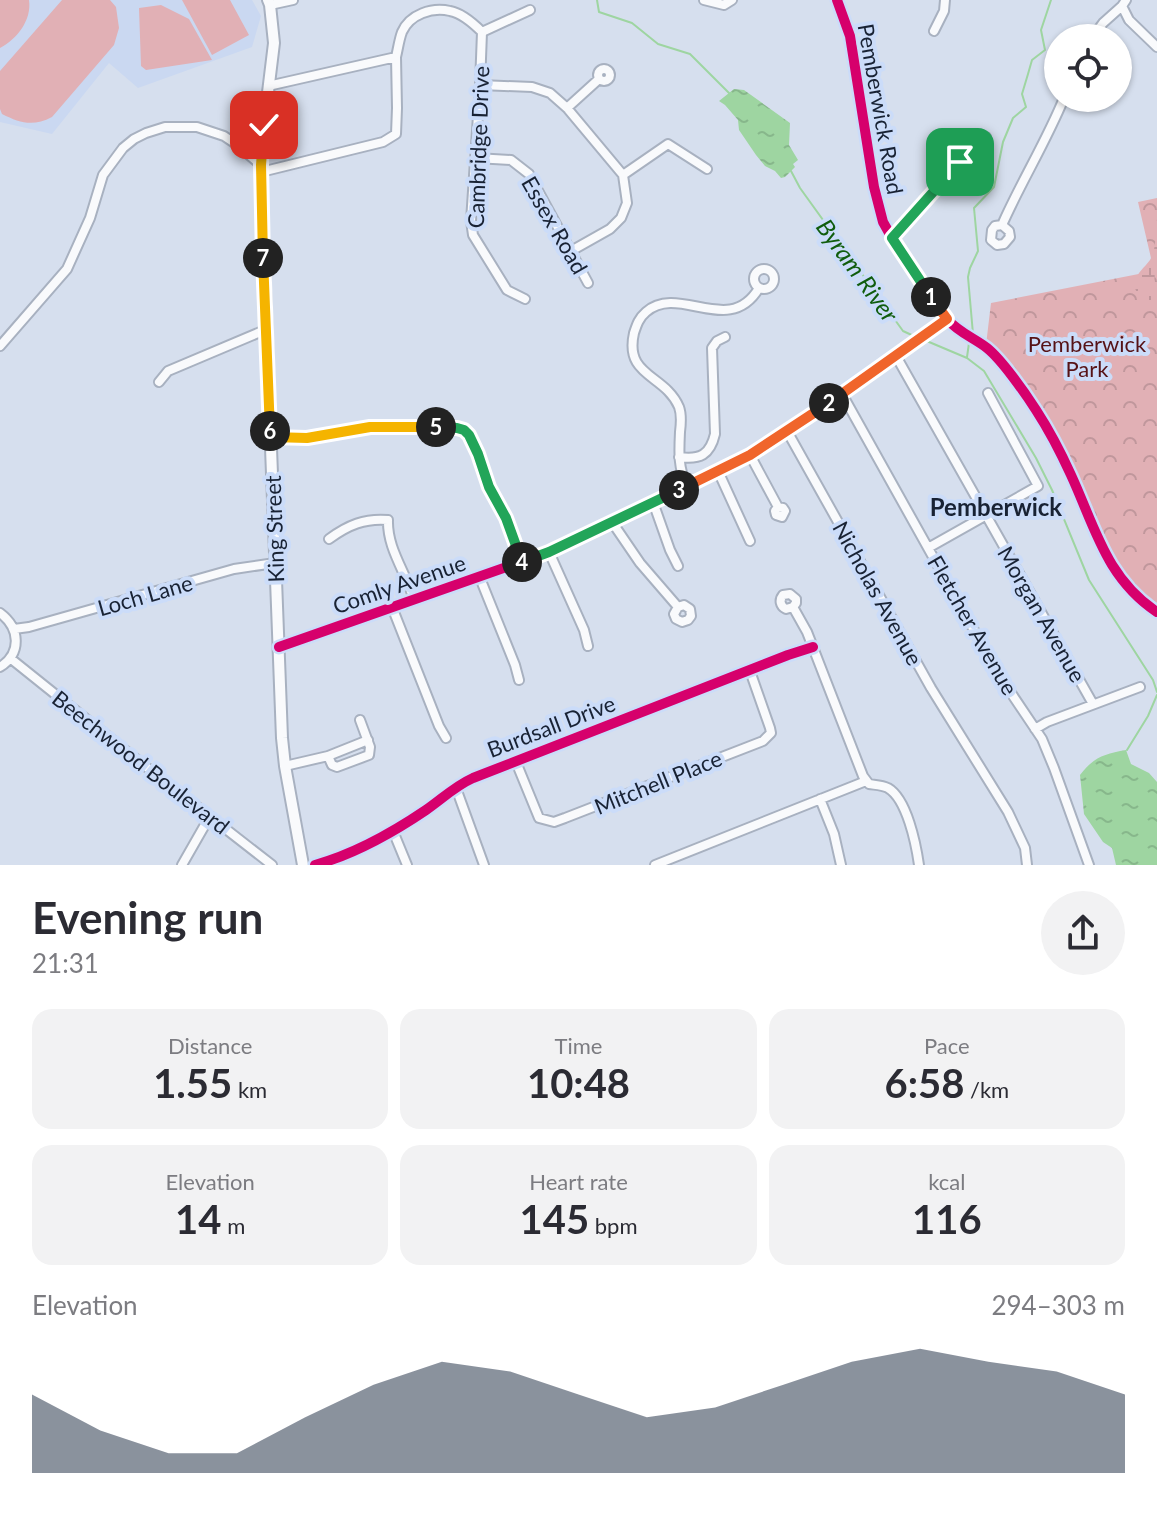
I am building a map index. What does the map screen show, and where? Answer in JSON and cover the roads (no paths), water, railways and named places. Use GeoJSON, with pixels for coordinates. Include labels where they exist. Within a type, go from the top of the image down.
{"type":"FeatureCollection","features":[{"type":"Feature","properties":{"kind":"main road","name":"King Street"},"geometry":{"type":"LineString","coordinates":[[269,3],[274,43],[261,169],[265,330],[285,766],[303,865]]}},
{"type":"Feature","properties":{"kind":"street"},"geometry":{"type":"LineString","coordinates":[[269,3],[293,0]]}},
{"type":"Feature","properties":{"kind":"street"},"geometry":{"type":"LineString","coordinates":[[704,0],[720,5],[732,0]]}},
{"type":"Feature","properties":{"kind":"street","name":"Pemberwick Road"},"geometry":{"type":"LineString","coordinates":[[837,0],[850,36],[877,203],[883,222],[947,319],[990,350],[1030,402],[1071,474],[1113,568],[1132,593],[1157,612]]}},
{"type":"Feature","properties":{"kind":"street"},"geometry":{"type":"LineString","coordinates":[[934,31],[944,11],[945,0]]}},
{"type":"Feature","properties":{"kind":"street"},"geometry":{"type":"LineString","coordinates":[[1102,24],[1124,3],[1129,20],[1157,47]]}},
{"type":"Feature","properties":{"kind":"street"},"geometry":{"type":"LineString","coordinates":[[0,346],[67,269],[90,218],[103,175],[123,148],[134,139],[165,127],[197,127],[224,136],[261,169],[383,142],[396,134],[396,57],[403,30],[414,17],[430,10],[452,11],[478,28],[530,10]]}},
{"type":"Feature","properties":{"kind":"street","name":"Cambridge Drive"},"geometry":{"type":"LineString","coordinates":[[478,28],[480,85],[471,221],[473,235],[507,290],[525,299]]}},
{"type":"Feature","properties":{"kind":"street"},"geometry":{"type":"LineString","coordinates":[[268,86],[396,57]]}},
{"type":"Feature","properties":{"kind":"street"},"geometry":{"type":"LineString","coordinates":[[567,108],[599,79]]}},
{"type":"Feature","properties":{"kind":"street"},"geometry":{"type":"LineString","coordinates":[[480,85],[532,87],[550,93],[567,108],[623,175],[627,203],[621,218],[610,229],[571,251]]}},
{"type":"Feature","properties":{"kind":"street"},"geometry":{"type":"LineString","coordinates":[[1002,225],[1058,112]]}},
{"type":"Feature","properties":{"kind":"street"},"geometry":{"type":"LineString","coordinates":[[892,238],[986,137]]}},
{"type":"Feature","properties":{"kind":"street"},"geometry":{"type":"LineString","coordinates":[[623,175],[668,144],[707,169]]}},
{"type":"Feature","properties":{"kind":"street","name":"Essex Road"},"geometry":{"type":"LineString","coordinates":[[476,158],[511,160],[529,174],[588,283]]}},
{"type":"Feature","properties":{"kind":"street"},"geometry":{"type":"LineString","coordinates":[[687,486],[681,474],[679,457],[680,410],[663,387],[635,362],[632,343],[637,322],[648,310],[666,302],[709,310],[735,309],[751,299],[759,288]]}},
{"type":"Feature","properties":{"kind":"street","name":"Comly Avenue"},"geometry":{"type":"LineString","coordinates":[[279,647],[549,552],[718,471],[787,431],[947,319]]}},
{"type":"Feature","properties":{"kind":"street"},"geometry":{"type":"LineString","coordinates":[[159,382],[168,371],[265,330]]}},
{"type":"Feature","properties":{"kind":"street"},"geometry":{"type":"LineString","coordinates":[[679,457],[705,454],[712,446],[715,434],[712,348],[725,337]]}},
{"type":"Feature","properties":{"kind":"street","name":"Morgan Avenue"},"geometry":{"type":"LineString","coordinates":[[896,356],[1093,704]]}},
{"type":"Feature","properties":{"kind":"street"},"geometry":{"type":"LineString","coordinates":[[928,548],[1038,486],[988,393]]}},
{"type":"Feature","properties":{"kind":"street","name":"Fletcher Avenue"},"geometry":{"type":"LineString","coordinates":[[842,394],[999,675],[1035,729],[1054,768],[1089,865]]}},
{"type":"Feature","properties":{"kind":"street"},"geometry":{"type":"LineString","coordinates":[[271,437],[307,438],[370,427],[449,426],[464,430],[506,518],[521,562]]}},
{"type":"Feature","properties":{"kind":"street","name":"Nicholas Avenue"},"geometry":{"type":"LineString","coordinates":[[787,431],[931,688],[1008,812],[1025,848],[1027,865]]}},
{"type":"Feature","properties":{"kind":"street"},"geometry":{"type":"LineString","coordinates":[[750,455],[778,507]]}},
{"type":"Feature","properties":{"kind":"street"},"geometry":{"type":"LineString","coordinates":[[718,471],[750,541]]}},
{"type":"Feature","properties":{"kind":"street"},"geometry":{"type":"LineString","coordinates":[[653,502],[678,566]]}},
{"type":"Feature","properties":{"kind":"street"},"geometry":{"type":"LineString","coordinates":[[329,539],[355,524],[388,520],[387,536],[414,600]]}},
{"type":"Feature","properties":{"kind":"street"},"geometry":{"type":"LineString","coordinates":[[612,522],[640,563],[678,607]]}},
{"type":"Feature","properties":{"kind":"street"},"geometry":{"type":"LineString","coordinates":[[549,552],[584,630],[588,646]]}},
{"type":"Feature","properties":{"kind":"street","name":"Loch Lane"},"geometry":{"type":"LineString","coordinates":[[14,629],[234,569],[275,563]]}},
{"type":"Feature","properties":{"kind":"street"},"geometry":{"type":"LineString","coordinates":[[480,578],[519,680]]}},
{"type":"Feature","properties":{"kind":"street"},"geometry":{"type":"LineString","coordinates":[[392,607],[446,738]]}},
{"type":"Feature","properties":{"kind":"street"},"geometry":{"type":"LineString","coordinates":[[793,607],[813,647],[866,781],[889,789],[900,799],[919,865]]}},
{"type":"Feature","properties":{"kind":"street"},"geometry":{"type":"LineString","coordinates":[[0,613],[14,629],[16,644],[10,658],[0,667]]}},
{"type":"Feature","properties":{"kind":"street","name":"Burdsall Drive"},"geometry":{"type":"LineString","coordinates":[[315,865],[353,852],[393,831],[473,778],[813,647]]}},
{"type":"Feature","properties":{"kind":"street","name":"Beechwood Boulevard"},"geometry":{"type":"LineString","coordinates":[[10,658],[272,865]]}},
{"type":"Feature","properties":{"kind":"street","name":"Mitchell Place"},"geometry":{"type":"LineString","coordinates":[[516,762],[539,818],[554,822],[596,807],[763,741],[771,733],[750,671]]}},
{"type":"Feature","properties":{"kind":"street"},"geometry":{"type":"LineString","coordinates":[[1035,729],[1140,687]]}},
{"type":"Feature","properties":{"kind":"street"},"geometry":{"type":"LineString","coordinates":[[328,756],[329,762],[337,767],[369,755],[368,740],[360,720]]}},
{"type":"Feature","properties":{"kind":"street"},"geometry":{"type":"LineString","coordinates":[[285,766],[328,756],[368,740]]}},
{"type":"Feature","properties":{"kind":"street"},"geometry":{"type":"LineString","coordinates":[[655,865],[866,781]]}},
{"type":"Feature","properties":{"kind":"street"},"geometry":{"type":"LineString","coordinates":[[456,788],[484,865]]}},
{"type":"Feature","properties":{"kind":"street"},"geometry":{"type":"LineString","coordinates":[[820,799],[834,834],[841,865]]}},
{"type":"Feature","properties":{"kind":"street"},"geometry":{"type":"LineString","coordinates":[[182,865],[210,816]]}},
{"type":"Feature","properties":{"kind":"street"},"geometry":{"type":"LineString","coordinates":[[393,831],[407,865]]}},
{"type":"Feature","properties":{"kind":"water"},"geometry":{"type":"Polygon","coordinates":[[[734,89],[744,90],[790,123],[789,145],[798,160],[785,177],[781,178],[765,166],[739,130],[738,120],[719,101],[734,89]]]}},
{"type":"Feature","properties":{"kind":"water"},"geometry":{"type":"Polygon","coordinates":[[[1126,750],[1131,764],[1149,773],[1157,782],[1157,865],[1116,865],[1112,848],[1103,842],[1084,814],[1080,775],[1100,757],[1126,750]]]}},
{"type":"Feature","properties":{"kind":"waterway","name":"Byram River"},"geometry":{"type":"LineString","coordinates":[[597,0],[599,12],[632,23],[658,44],[690,54],[730,94]]}},
{"type":"Feature","properties":{"kind":"waterway"},"geometry":{"type":"LineString","coordinates":[[973,334],[968,277],[978,251],[974,208],[994,187],[1003,142],[1013,118],[1026,107],[1022,94],[1032,60],[1045,50],[1041,30],[1051,0]]}},
{"type":"Feature","properties":{"kind":"waterway","name":"Byram River"},"geometry":{"type":"LineString","coordinates":[[791,171],[903,331],[916,337]]}},
{"type":"Feature","properties":{"kind":"waterway","name":"Byram River"},"geometry":{"type":"LineString","coordinates":[[922,339],[967,358],[984,371],[1036,458],[1089,580],[1153,680],[1157,692]]}},
{"type":"Feature","properties":{"kind":"waterway"},"geometry":{"type":"LineString","coordinates":[[967,357],[969,343]]}},
{"type":"Feature","properties":{"kind":"waterway","name":"Byram River"},"geometry":{"type":"LineString","coordinates":[[1127,750],[1157,695]]}},
{"type":"Feature","properties":{"kind":"district","name":"Pemberwick"},"geometry":{"type":"Point","coordinates":[996,506]}},
{"type":"Feature","properties":{"kind":"park label","name":"Pemberwick Park"},"geometry":{"type":"Point","coordinates":[1087,356]}}]}
